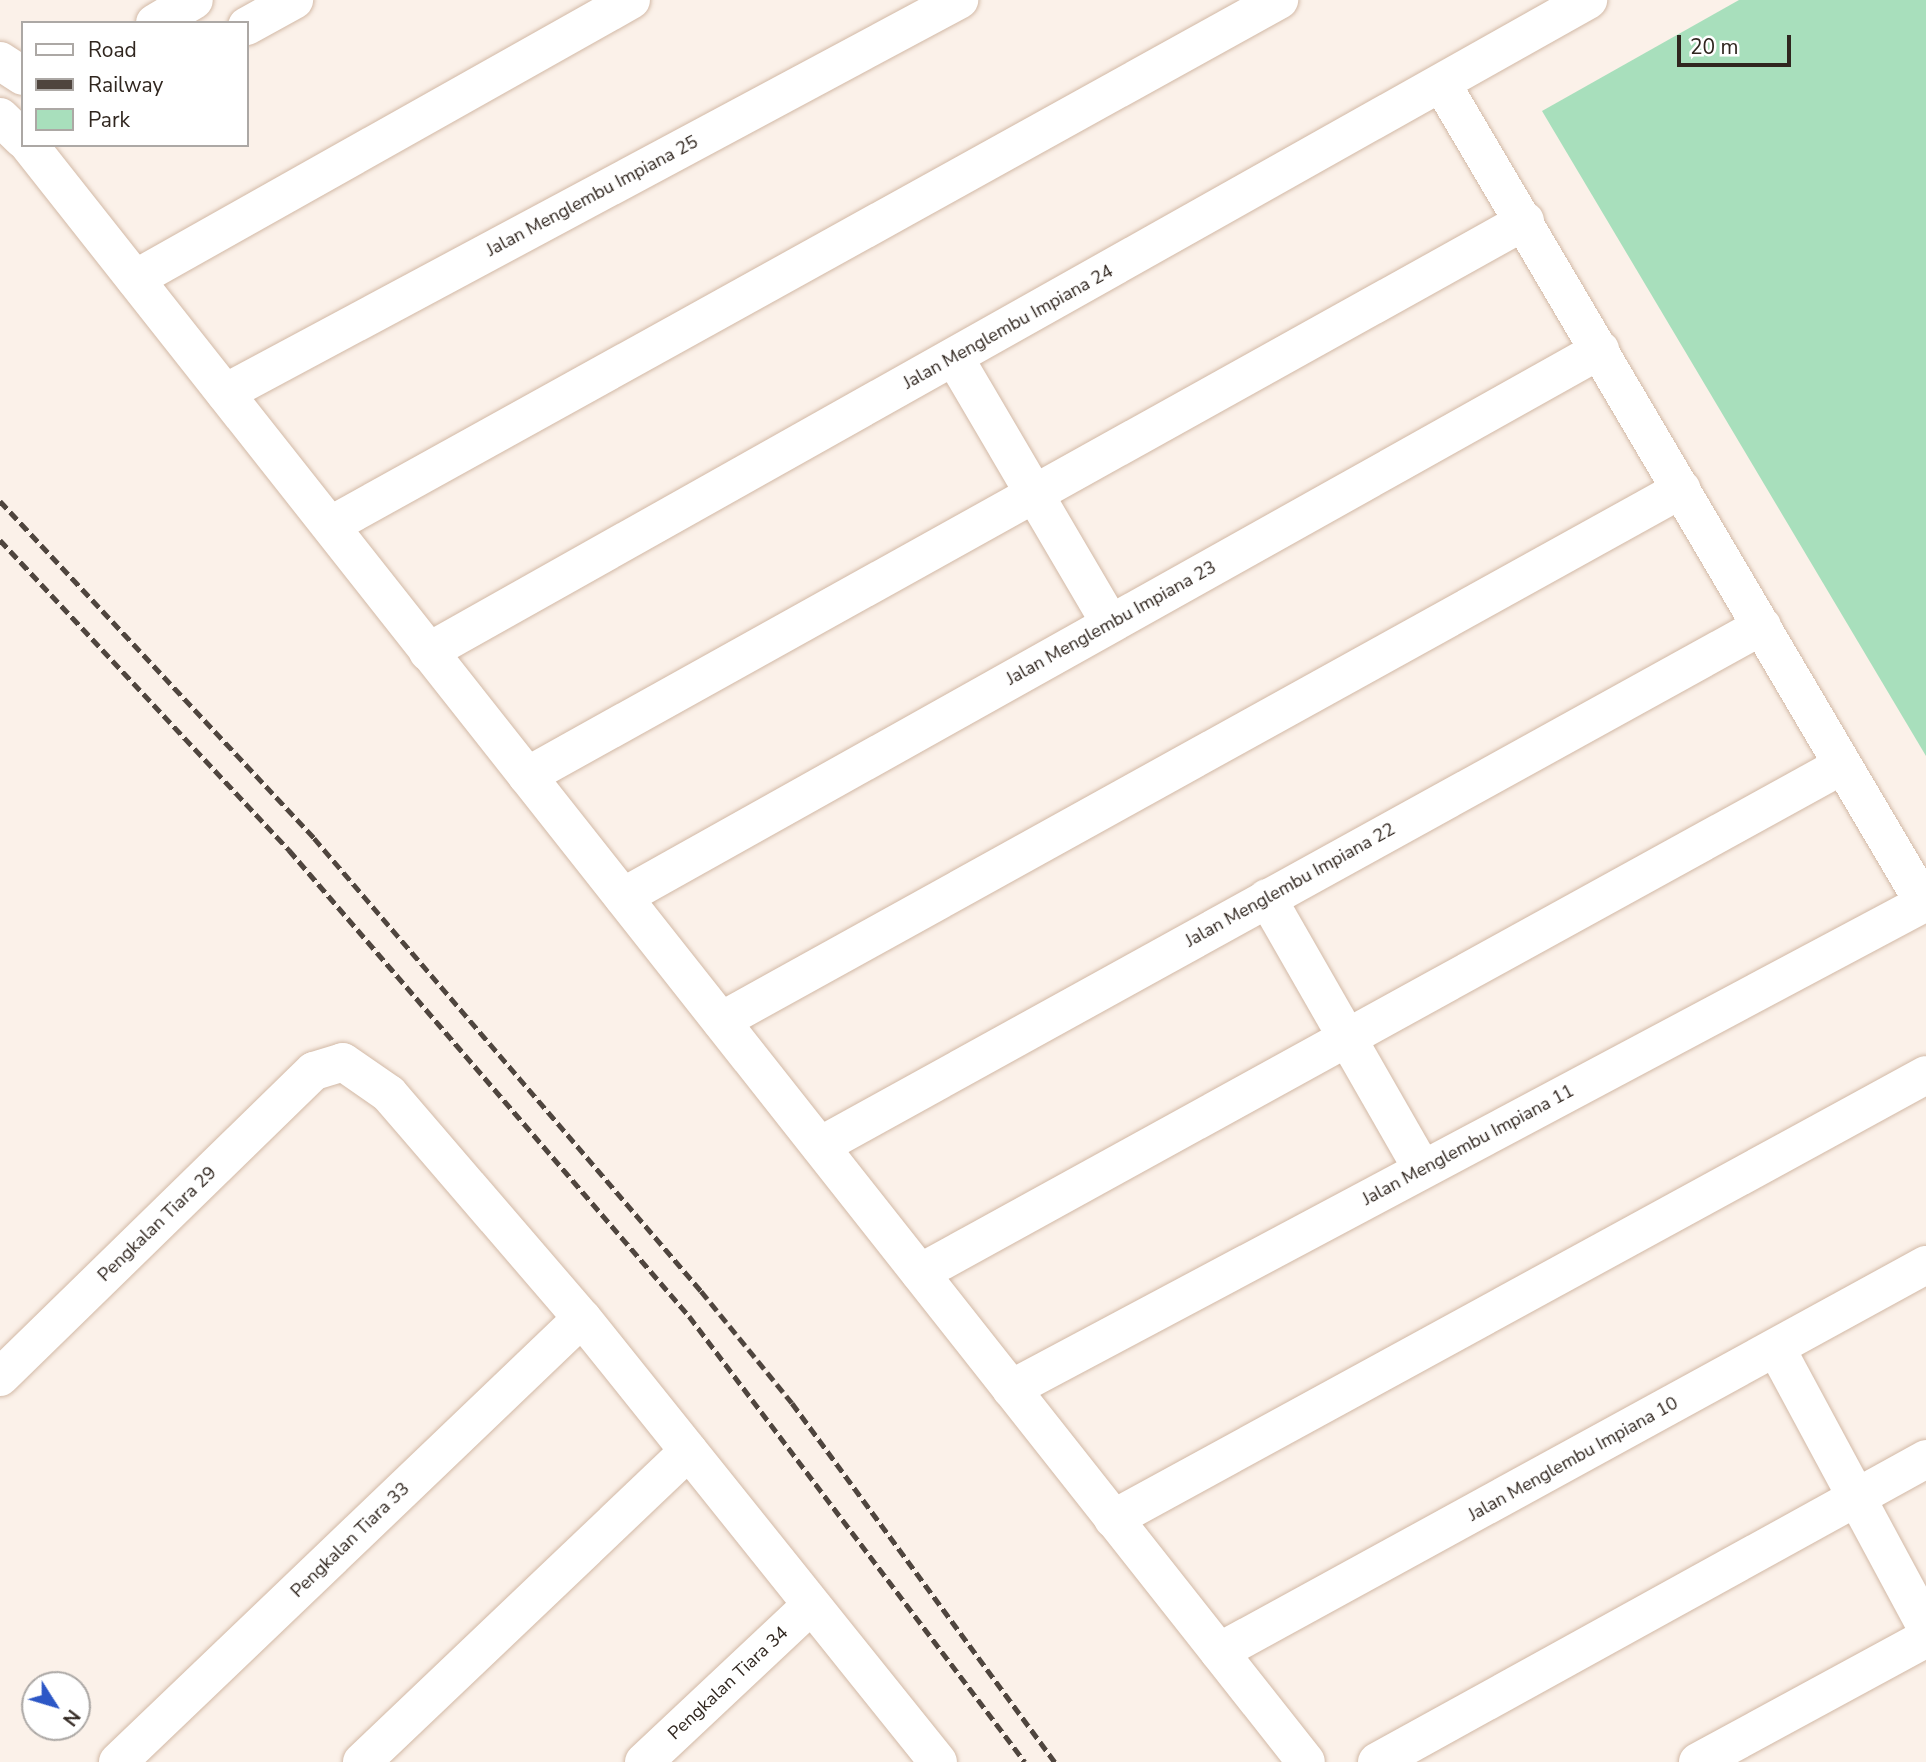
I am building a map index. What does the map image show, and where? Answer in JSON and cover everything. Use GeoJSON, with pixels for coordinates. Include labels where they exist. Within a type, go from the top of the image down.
{"type":"FeatureCollection","features":[{"type":"Feature","properties":{"kind":"street"},"geometry":{"type":"LineString","coordinates":[[158,21],[194,0]]}},
{"type":"Feature","properties":{"kind":"street"},"geometry":{"type":"LineString","coordinates":[[248,25],[294,0]]}},
{"type":"Feature","properties":{"kind":"street"},"geometry":{"type":"LineString","coordinates":[[135,279],[631,0]]}},
{"type":"Feature","properties":{"kind":"street","name":"Jalan Menglembu Impiana 25"},"geometry":{"type":"LineString","coordinates":[[225,393],[959,0]]}},
{"type":"Feature","properties":{"kind":"street"},"geometry":{"type":"LineString","coordinates":[[331,525],[1279,0]]}},
{"type":"Feature","properties":{"kind":"street","name":"Jalan Menglembu Impiana 24"},"geometry":{"type":"LineString","coordinates":[[428,652],[1443,86],[1588,0]]}},
{"type":"Feature","properties":{"kind":"street"},"geometry":{"type":"LineString","coordinates":[[0,61],[21,75]]}},
{"type":"Feature","properties":{"kind":"street"},"geometry":{"type":"LineString","coordinates":[[1443,86],[1682,489],[1841,766],[1925,902]]}},
{"type":"Feature","properties":{"kind":"street"},"geometry":{"type":"LineString","coordinates":[[0,117],[21,136]]}},
{"type":"Feature","properties":{"kind":"street"},"geometry":{"type":"LineString","coordinates":[[32,147],[1306,1762]]}},
{"type":"Feature","properties":{"kind":"street"},"geometry":{"type":"LineString","coordinates":[[527,776],[1525,221]]}},
{"type":"Feature","properties":{"kind":"street","name":"Jalan Menglembu Impiana 23"},"geometry":{"type":"LineString","coordinates":[[623,897],[1600,350]]}},
{"type":"Feature","properties":{"kind":"street"},"geometry":{"type":"LineString","coordinates":[[954,357],[1110,623]]}},
{"type":"Feature","properties":{"kind":"street"},"geometry":{"type":"LineString","coordinates":[[721,1021],[1682,489]]}},
{"type":"Feature","properties":{"kind":"street","name":"Jalan Menglembu Impiana 22"},"geometry":{"type":"LineString","coordinates":[[820,1146],[1762,626]]}},
{"type":"Feature","properties":{"kind":"street"},"geometry":{"type":"LineString","coordinates":[[920,1273],[1841,766]]}},
{"type":"Feature","properties":{"kind":"street"},"geometry":{"type":"LineString","coordinates":[[1267,898],[1422,1169]]}},
{"type":"Feature","properties":{"kind":"street","name":"Jalan Menglembu Impiana 11"},"geometry":{"type":"LineString","coordinates":[[1011,1389],[1925,902]]}},
{"type":"Feature","properties":{"kind":"street","name":"Pengkalan Tiara 29"},"geometry":{"type":"LineString","coordinates":[[0,1377],[314,1071],[343,1062],[389,1094],[582,1318]]}},
{"type":"Feature","properties":{"kind":"street"},"geometry":{"type":"LineString","coordinates":[[1113,1519],[1926,1075]]}},
{"type":"Feature","properties":{"kind":"street","name":"Jalan Menglembu Impiana 10"},"geometry":{"type":"LineString","coordinates":[[1219,1652],[1926,1265]]}},
{"type":"Feature","properties":{"kind":"street"},"geometry":{"type":"LineString","coordinates":[[582,1318],[938,1762]]}},
{"type":"Feature","properties":{"kind":"street","name":"Pengkalan Tiara 33"},"geometry":{"type":"LineString","coordinates":[[118,1762],[582,1318]]}},
{"type":"Feature","properties":{"kind":"street"},"geometry":{"type":"LineString","coordinates":[[1776,1348],[1926,1626]]}},
{"type":"Feature","properties":{"kind":"street"},"geometry":{"type":"LineString","coordinates":[[362,1762],[689,1451]]}},
{"type":"Feature","properties":{"kind":"street"},"geometry":{"type":"LineString","coordinates":[[1377,1762],[1926,1459]]}},
{"type":"Feature","properties":{"kind":"street","name":"Pengkalan Tiara 34"},"geometry":{"type":"LineString","coordinates":[[644,1762],[811,1605]]}},
{"type":"Feature","properties":{"kind":"street"},"geometry":{"type":"LineString","coordinates":[[1698,1762],[1926,1638]]}},
{"type":"Feature","properties":{"kind":"green space"},"geometry":{"type":"Polygon","coordinates":[[[1739,0],[1926,0],[1926,756],[1542,111],[1739,0]]]}},
{"type":"Feature","properties":{"kind":"railway"},"geometry":{"type":"LineString","coordinates":[[0,501],[314,838],[701,1291],[792,1403],[1055,1762]]}},
{"type":"Feature","properties":{"kind":"railway"},"geometry":{"type":"LineString","coordinates":[[0,540],[289,850],[689,1316],[1025,1762]]}}]}
